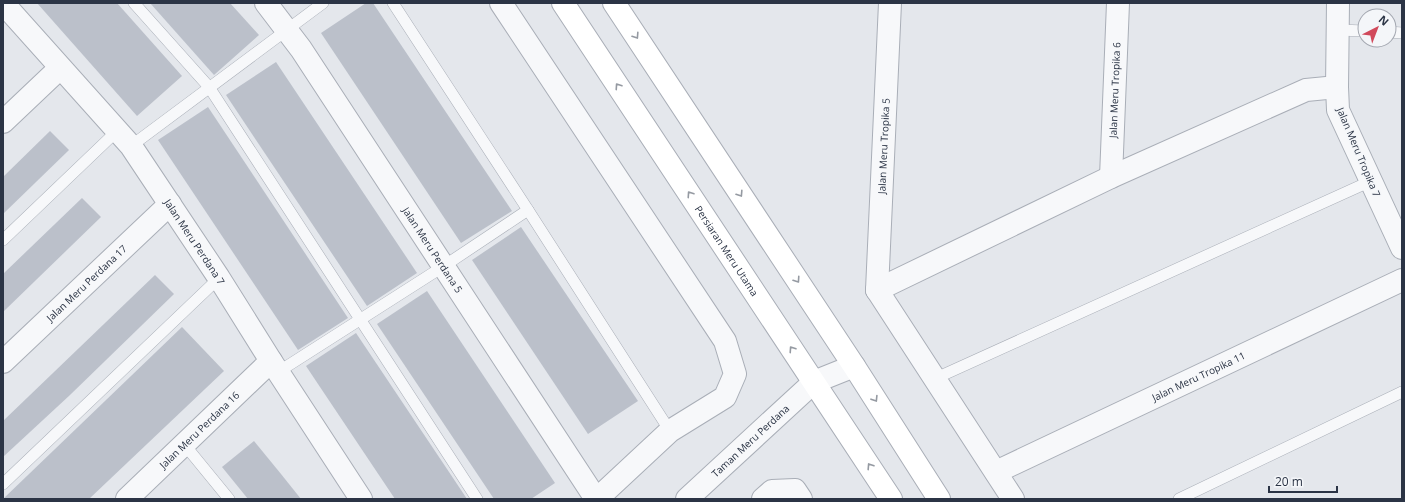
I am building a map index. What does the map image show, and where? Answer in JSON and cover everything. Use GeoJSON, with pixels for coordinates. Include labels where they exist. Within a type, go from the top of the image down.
{"type":"FeatureCollection","features":[{"type":"Feature","properties":{"kind":"main road","name":"Persiaran Meru Utama"},"geometry":{"type":"LineString","coordinates":[[563,3],[814,382],[884,496]]}},
{"type":"Feature","properties":{"kind":"main road"},"geometry":{"type":"LineString","coordinates":[[614,3],[854,366],[939,499]]}},
{"type":"Feature","properties":{"kind":"street","name":"Jalan Meru Perdana 7"},"geometry":{"type":"LineString","coordinates":[[3,3],[60,68],[125,138],[219,278],[274,367],[361,499]]}},
{"type":"Feature","properties":{"kind":"street","name":"Jalan Meru Perdana 5"},"geometry":{"type":"LineString","coordinates":[[266,3],[288,30],[596,499]]}},
{"type":"Feature","properties":{"kind":"street"},"geometry":{"type":"LineString","coordinates":[[501,3],[724,340],[735,374],[725,397],[670,431],[596,499]]}},
{"type":"Feature","properties":{"kind":"street","name":"Jalan Meru Tropika 5"},"geometry":{"type":"LineString","coordinates":[[876,290],[890,3]]}},
{"type":"Feature","properties":{"kind":"street","name":"Jalan Meru Tropika 6"},"geometry":{"type":"LineString","coordinates":[[1111,177],[1118,3]]}},
{"type":"Feature","properties":{"kind":"street","name":"Jalan Meru Tropika 7"},"geometry":{"type":"LineString","coordinates":[[1338,3],[1338,110],[1402,248]]}},
{"type":"Feature","properties":{"kind":"street"},"geometry":{"type":"LineString","coordinates":[[3,122],[60,68]]}},
{"type":"Feature","properties":{"kind":"street"},"geometry":{"type":"LineString","coordinates":[[1013,499],[876,290],[1111,177],[1306,90],[1337,87]]}},
{"type":"Feature","properties":{"kind":"street","name":"Jalan Meru Perdana 17"},"geometry":{"type":"LineString","coordinates":[[3,362],[170,204]]}},
{"type":"Feature","properties":{"kind":"street","name":"Jalan Meru Tropika 11"},"geometry":{"type":"LineString","coordinates":[[996,472],[1402,280]]}},
{"type":"Feature","properties":{"kind":"street"},"geometry":{"type":"LineString","coordinates":[[814,382],[854,366]]}},
{"type":"Feature","properties":{"kind":"street","name":"Jalan Meru Perdana 16"},"geometry":{"type":"LineString","coordinates":[[127,499],[184,444],[274,367]]}},
{"type":"Feature","properties":{"kind":"street","name":"Taman Meru Perdana"},"geometry":{"type":"LineString","coordinates":[[687,499],[814,382]]}},
{"type":"Feature","properties":{"kind":"street"},"geometry":{"type":"LineString","coordinates":[[763,499],[772,492],[795,490],[801,499]]}},
{"type":"Feature","properties":{"kind":"lane"},"geometry":{"type":"LineString","coordinates":[[134,3],[210,87],[477,499]]}},
{"type":"Feature","properties":{"kind":"lane"},"geometry":{"type":"LineString","coordinates":[[3,240],[125,138],[210,87],[324,3]]}},
{"type":"Feature","properties":{"kind":"lane"},"geometry":{"type":"LineString","coordinates":[[393,3],[670,431]]}},
{"type":"Feature","properties":{"kind":"lane"},"geometry":{"type":"LineString","coordinates":[[1338,30],[1357,31]]}},
{"type":"Feature","properties":{"kind":"lane"},"geometry":{"type":"LineString","coordinates":[[934,379],[1371,182]]}},
{"type":"Feature","properties":{"kind":"lane"},"geometry":{"type":"LineString","coordinates":[[274,367],[360,319],[444,266],[528,210]]}},
{"type":"Feature","properties":{"kind":"lane"},"geometry":{"type":"LineString","coordinates":[[3,484],[219,278]]}},
{"type":"Feature","properties":{"kind":"lane"},"geometry":{"type":"LineString","coordinates":[[1179,499],[1402,392]]}},
{"type":"Feature","properties":{"kind":"lane"},"geometry":{"type":"LineString","coordinates":[[184,444],[229,499]]}},
{"type":"Feature","properties":{"kind":"building"},"geometry":{"type":"Polygon","coordinates":[[[37,3],[117,3],[182,76],[137,116],[37,3]]]}},
{"type":"Feature","properties":{"kind":"building"},"geometry":{"type":"Polygon","coordinates":[[[150,3],[230,3],[259,35],[214,75],[150,3]]]}},
{"type":"Feature","properties":{"kind":"building"},"geometry":{"type":"Polygon","coordinates":[[[366,3],[373,3],[512,211],[461,243],[321,33],[366,3]]]}},
{"type":"Feature","properties":{"kind":"building"},"geometry":{"type":"Polygon","coordinates":[[[276,62],[417,273],[367,306],[226,95],[276,62]]]}},
{"type":"Feature","properties":{"kind":"building"},"geometry":{"type":"Polygon","coordinates":[[[208,107],[348,318],[298,350],[158,140],[208,107]]]}},
{"type":"Feature","properties":{"kind":"building"},"geometry":{"type":"Polygon","coordinates":[[[50,131],[69,150],[3,214],[3,177],[50,131]]]}},
{"type":"Feature","properties":{"kind":"building"},"geometry":{"type":"Polygon","coordinates":[[[82,198],[101,217],[3,312],[3,274],[82,198]]]}},
{"type":"Feature","properties":{"kind":"building"},"geometry":{"type":"Polygon","coordinates":[[[521,227],[638,401],[588,434],[472,260],[521,227]]]}},
{"type":"Feature","properties":{"kind":"building"},"geometry":{"type":"Polygon","coordinates":[[[155,275],[174,294],[70,395],[3,457],[3,421],[155,275]]]}},
{"type":"Feature","properties":{"kind":"building"},"geometry":{"type":"Polygon","coordinates":[[[427,291],[555,483],[531,499],[494,499],[377,324],[427,291]]]}},
{"type":"Feature","properties":{"kind":"building"},"geometry":{"type":"Polygon","coordinates":[[[182,327],[224,371],[89,499],[3,499],[182,327]]]}},
{"type":"Feature","properties":{"kind":"building"},"geometry":{"type":"Polygon","coordinates":[[[356,333],[467,499],[395,499],[318,384],[306,366],[356,333]]]}},
{"type":"Feature","properties":{"kind":"building"},"geometry":{"type":"Polygon","coordinates":[[[254,441],[301,499],[248,499],[222,467],[254,441]]]}}]}
